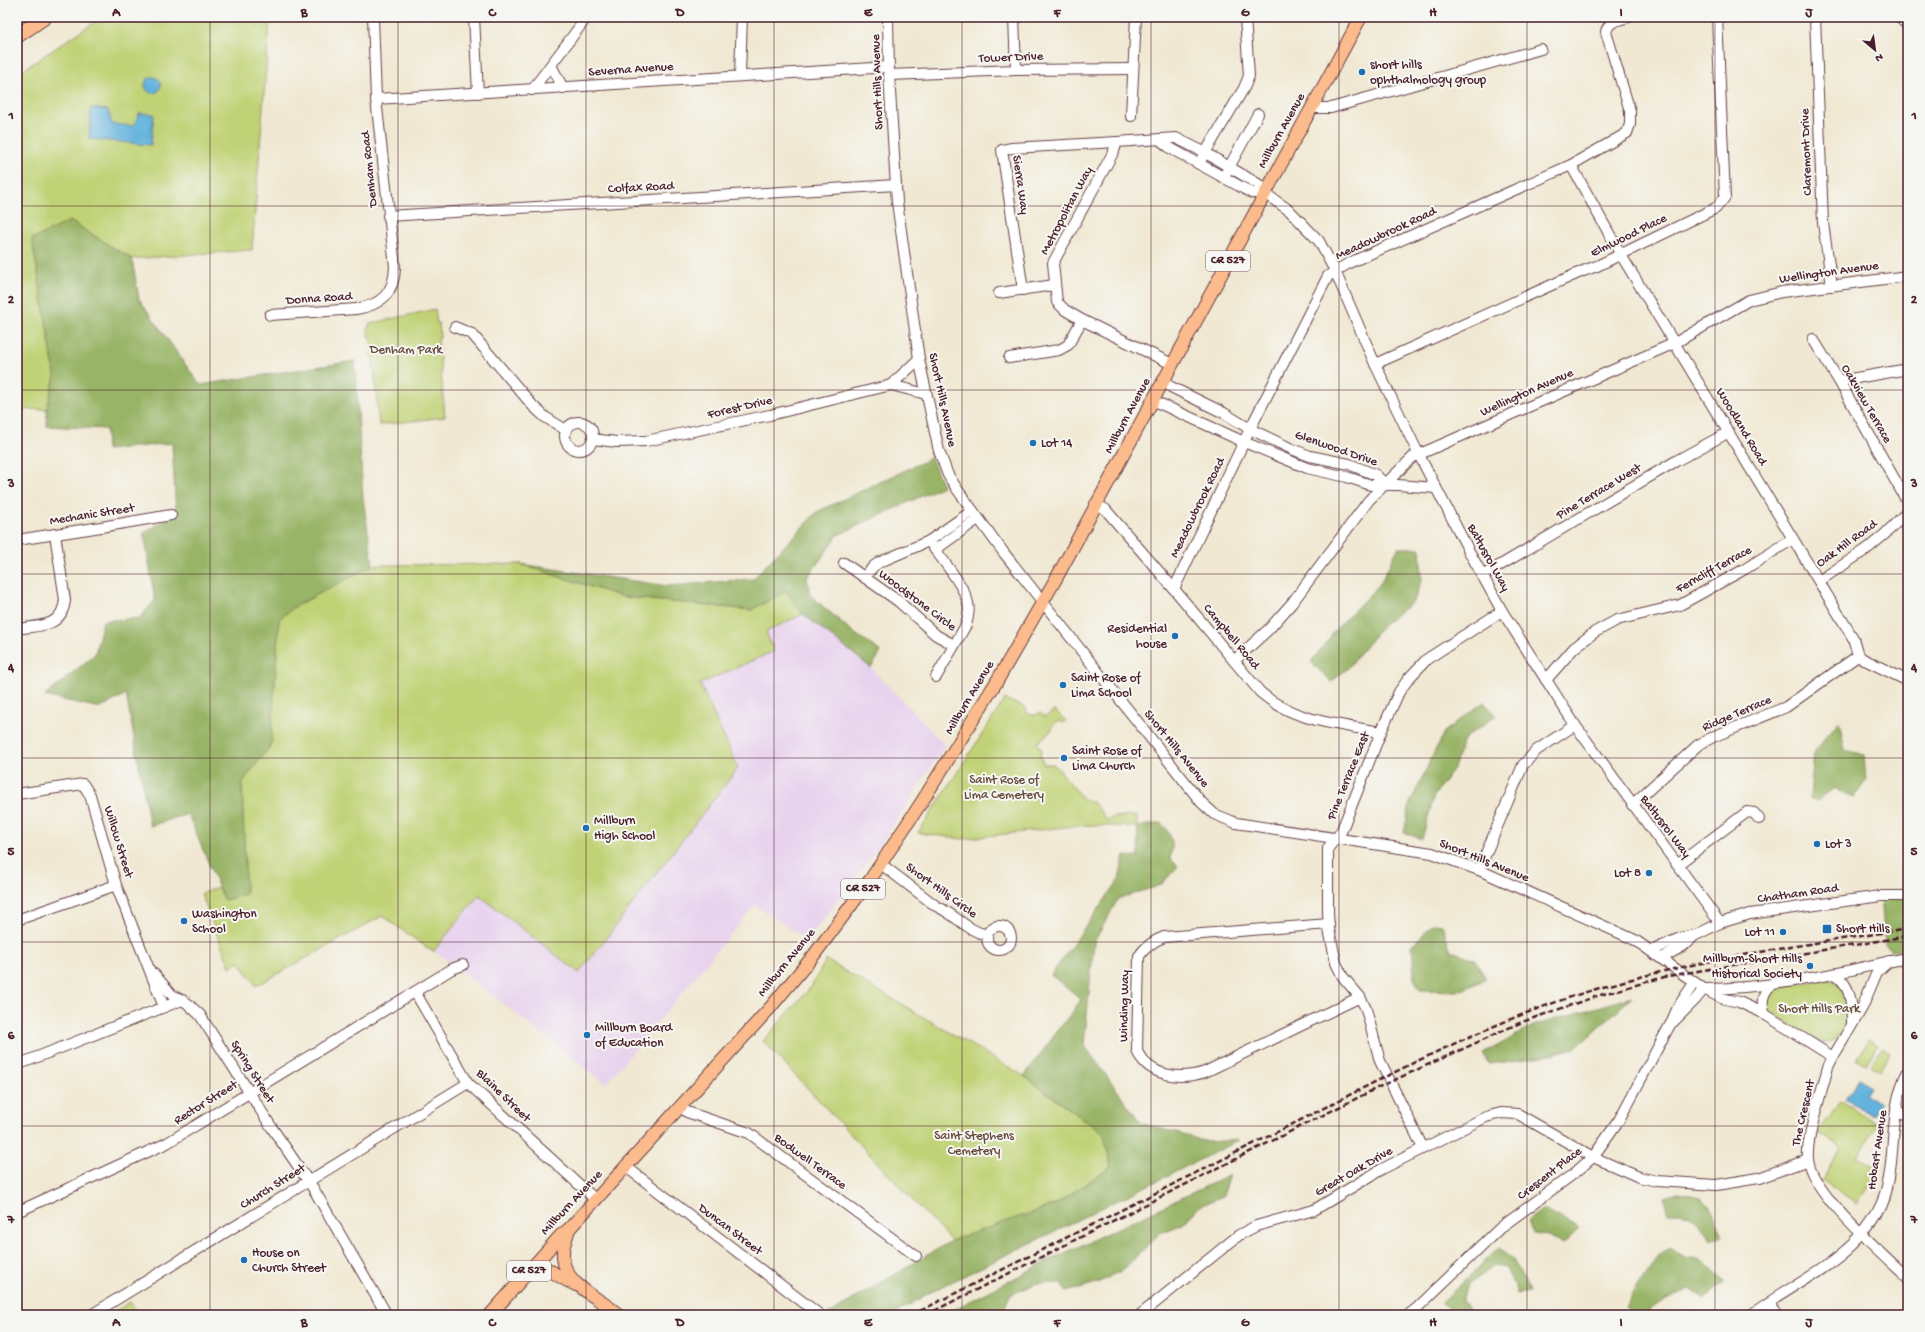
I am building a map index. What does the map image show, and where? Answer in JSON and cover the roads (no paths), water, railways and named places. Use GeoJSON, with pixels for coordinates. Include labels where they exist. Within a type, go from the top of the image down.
{"type":"FeatureCollection","features":[{"type":"Feature","properties":{"kind":"highway"},"geometry":{"type":"LineString","coordinates":[[17,36],[45,17]]}},
{"type":"Feature","properties":{"kind":"main road","name":"Millburn Avenue"},"geometry":{"type":"LineString","coordinates":[[490,1315],[561,1235],[569,1229],[596,1200],[625,1166],[681,1107],[770,1008],[814,955],[881,864],[961,741],[1042,602],[1264,192],[1361,17]]}},
{"type":"Feature","properties":{"kind":"main road","name":"CR 527"},"geometry":{"type":"LineString","coordinates":[[569,1229],[564,1246],[563,1259],[576,1284],[619,1314]]}},
{"type":"Feature","properties":{"kind":"main road"},"geometry":{"type":"LineString","coordinates":[[536,1263],[548,1268],[563,1280],[576,1284]]}},
{"type":"Feature","properties":{"kind":"street","name":"Denham Road"},"geometry":{"type":"LineString","coordinates":[[370,307],[384,297],[391,287],[394,275],[376,99],[373,17]]}},
{"type":"Feature","properties":{"kind":"street"},"geometry":{"type":"LineString","coordinates":[[474,17],[478,93]]}},
{"type":"Feature","properties":{"kind":"street"},"geometry":{"type":"LineString","coordinates":[[532,90],[587,17]]}},
{"type":"Feature","properties":{"kind":"street"},"geometry":{"type":"LineString","coordinates":[[740,75],[742,17]]}},
{"type":"Feature","properties":{"kind":"street","name":"Short Hills Avenue"},"geometry":{"type":"LineString","coordinates":[[888,17],[889,71],[896,185],[919,359],[938,451],[951,480],[975,515],[1196,796],[1214,814],[1236,824],[1432,853],[1479,870],[1635,940],[1704,989],[1722,998],[1739,1002],[1765,1015],[1833,1056]]}},
{"type":"Feature","properties":{"kind":"street"},"geometry":{"type":"LineString","coordinates":[[1014,17],[1016,70]]}},
{"type":"Feature","properties":{"kind":"street"},"geometry":{"type":"LineString","coordinates":[[1131,116],[1136,17]]}},
{"type":"Feature","properties":{"kind":"street"},"geometry":{"type":"LineString","coordinates":[[1199,163],[1204,152],[1244,88],[1249,76],[1246,17]]}},
{"type":"Feature","properties":{"kind":"street","name":"Meadowbrook Road"},"geometry":{"type":"LineString","coordinates":[[1174,589],[1250,429],[1325,281],[1335,271],[1349,263],[1571,165],[1627,134],[1630,124],[1630,111],[1606,32],[1608,26],[1612,22],[1628,17]]}},
{"type":"Feature","properties":{"kind":"street","name":"Elmwood Place"},"geometry":{"type":"LineString","coordinates":[[1374,364],[1621,255],[1716,208],[1723,200],[1717,17]]}},
{"type":"Feature","properties":{"kind":"street","name":"Claremont Drive"},"geometry":{"type":"LineString","coordinates":[[1815,17],[1823,223],[1832,286]]}},
{"type":"Feature","properties":{"kind":"street"},"geometry":{"type":"LineString","coordinates":[[1898,17],[1908,26]]}},
{"type":"Feature","properties":{"kind":"street"},"geometry":{"type":"LineString","coordinates":[[1311,108],[1331,108],[1542,49]]}},
{"type":"Feature","properties":{"kind":"street"},"geometry":{"type":"LineString","coordinates":[[551,65],[563,88]]}},
{"type":"Feature","properties":{"kind":"street","name":"Tower Drive"},"geometry":{"type":"LineString","coordinates":[[889,71],[1133,69]]}},
{"type":"Feature","properties":{"kind":"street","name":"Severna Avenue"},"geometry":{"type":"LineString","coordinates":[[376,99],[563,88],[740,75],[889,71]]}},
{"type":"Feature","properties":{"kind":"street"},"geometry":{"type":"LineString","coordinates":[[1227,173],[1258,114]]}},
{"type":"Feature","properties":{"kind":"street"},"geometry":{"type":"LineString","coordinates":[[1117,142],[1176,138],[1204,152],[1252,193],[1264,192]]}},
{"type":"Feature","properties":{"kind":"street"},"geometry":{"type":"LineString","coordinates":[[1159,139],[1170,148],[1199,163],[1227,173]]}},
{"type":"Feature","properties":{"kind":"street","name":"Metropolitan Way"},"geometry":{"type":"LineString","coordinates":[[1117,142],[1114,151],[1053,263],[1054,285],[1057,302],[1060,306],[1082,320],[1172,364]]}},
{"type":"Feature","properties":{"kind":"street","name":"Sierra Way"},"geometry":{"type":"LineString","coordinates":[[1023,290],[1002,150],[1012,148],[1117,142]]}},
{"type":"Feature","properties":{"kind":"street","name":"Woodland Road"},"geometry":{"type":"LineString","coordinates":[[1571,165],[1621,255],[1853,638],[1859,655]]}},
{"type":"Feature","properties":{"kind":"street","name":"Colfax Road"},"geometry":{"type":"LineString","coordinates":[[388,216],[896,185]]}},
{"type":"Feature","properties":{"kind":"street","name":"Baltusrol Way"},"geometry":{"type":"LineString","coordinates":[[1264,192],[1290,210],[1305,224],[1318,240],[1335,271],[1374,364],[1419,455],[1482,576],[1502,611],[1575,725],[1632,805],[1720,923]]}},
{"type":"Feature","properties":{"kind":"street","name":"Wellington Avenue"},"geometry":{"type":"LineString","coordinates":[[1234,661],[1269,629],[1292,603],[1369,500],[1413,457],[1675,343],[1749,300],[1782,292],[1908,276]]}},
{"type":"Feature","properties":{"kind":"street"},"geometry":{"type":"LineString","coordinates":[[999,293],[1054,285]]}},
{"type":"Feature","properties":{"kind":"street","name":"Donna Road"},"geometry":{"type":"LineString","coordinates":[[270,316],[356,310],[370,307]]}},
{"type":"Feature","properties":{"kind":"street"},"geometry":{"type":"LineString","coordinates":[[1009,358],[1065,348],[1082,320]]}},
{"type":"Feature","properties":{"kind":"street"},"geometry":{"type":"LineString","coordinates":[[455,327],[472,334],[532,406],[545,417],[566,430]]}},
{"type":"Feature","properties":{"kind":"street","name":"Oakview Terrace"},"geometry":{"type":"LineString","coordinates":[[1813,339],[1839,380],[1908,503]]}},
{"type":"Feature","properties":{"kind":"street","name":"Forest Drive"},"geometry":{"type":"LineString","coordinates":[[592,439],[622,442],[658,438],[770,415],[890,385],[919,359]]}},
{"type":"Feature","properties":{"kind":"street"},"geometry":{"type":"LineString","coordinates":[[1839,380],[1908,369]]}},
{"type":"Feature","properties":{"kind":"street","name":"Glenwood Drive"},"geometry":{"type":"LineString","coordinates":[[1163,381],[1171,387],[1224,413],[1250,429],[1310,456],[1349,464],[1376,474],[1385,484]]}},
{"type":"Feature","properties":{"kind":"street","name":"Forest Drive"},"geometry":{"type":"LineString","coordinates":[[890,385],[926,394]]}},
{"type":"Feature","properties":{"kind":"street","name":"Glenwood Drive"},"geometry":{"type":"LineString","coordinates":[[1152,400],[1244,442],[1307,468],[1347,477],[1371,485],[1385,484]]}},
{"type":"Feature","properties":{"kind":"street"},"geometry":{"type":"LineString","coordinates":[[582,422],[591,430],[592,439],[588,446],[581,450],[576,450],[566,442],[566,430],[572,424],[582,422]]}},
{"type":"Feature","properties":{"kind":"street","name":"Pine Terrace West"},"geometry":{"type":"LineString","coordinates":[[1482,576],[1669,465],[1729,432]]}},
{"type":"Feature","properties":{"kind":"street"},"geometry":{"type":"LineString","coordinates":[[1385,484],[1436,488]]}},
{"type":"Feature","properties":{"kind":"street","name":"Campbell Road"},"geometry":{"type":"LineString","coordinates":[[1095,504],[1105,510],[1174,589],[1260,692],[1272,703],[1307,719],[1381,732]]}},
{"type":"Feature","properties":{"kind":"street","name":"Oak Hill Road"},"geometry":{"type":"LineString","coordinates":[[1819,581],[1885,534],[1908,511]]}},
{"type":"Feature","properties":{"kind":"street","name":"Mechanic Street"},"geometry":{"type":"LineString","coordinates":[[17,540],[170,515]]}},
{"type":"Feature","properties":{"kind":"street"},"geometry":{"type":"LineString","coordinates":[[935,550],[975,515]]}},
{"type":"Feature","properties":{"kind":"street","name":"Woodstone Circle"},"geometry":{"type":"LineString","coordinates":[[864,577],[880,562],[929,541],[975,515]]}},
{"type":"Feature","properties":{"kind":"street"},"geometry":{"type":"LineString","coordinates":[[17,629],[50,624],[60,617],[64,609],[65,600],[54,534]]}},
{"type":"Feature","properties":{"kind":"street","name":"Ferncliff Terrace"},"geometry":{"type":"LineString","coordinates":[[1546,680],[1574,648],[1595,632],[1617,620],[1680,604],[1745,569],[1793,539]]}},
{"type":"Feature","properties":{"kind":"street","name":"Woodstone Circle"},"geometry":{"type":"LineString","coordinates":[[929,541],[961,587],[968,604],[969,611],[966,625],[936,677]]}},
{"type":"Feature","properties":{"kind":"street","name":"Woodstone Circle"},"geometry":{"type":"LineString","coordinates":[[844,563],[906,607],[931,631],[954,645]]}},
{"type":"Feature","properties":{"kind":"street","name":"Pine Terrace East"},"geometry":{"type":"LineString","coordinates":[[1423,1148],[1380,1060],[1366,1009],[1360,997],[1343,977],[1336,963],[1329,924],[1328,848],[1341,832],[1381,732],[1399,692],[1409,678],[1426,659],[1502,611]]}},
{"type":"Feature","properties":{"kind":"street"},"geometry":{"type":"LineString","coordinates":[[1859,655],[1868,662],[1908,681]]}},
{"type":"Feature","properties":{"kind":"street","name":"Ridge Terrace"},"geometry":{"type":"LineString","coordinates":[[1632,805],[1698,745],[1715,736],[1786,707],[1859,655]]}},
{"type":"Feature","properties":{"kind":"street"},"geometry":{"type":"LineString","coordinates":[[1479,870],[1523,765],[1537,750],[1575,725]]}},
{"type":"Feature","properties":{"kind":"street","name":"Willow Street"},"geometry":{"type":"LineString","coordinates":[[17,794],[83,784],[90,795],[116,885],[151,970],[164,1007]]}},
{"type":"Feature","properties":{"kind":"street"},"geometry":{"type":"LineString","coordinates":[[1677,865],[1747,812],[1754,813],[1759,819]]}},
{"type":"Feature","properties":{"kind":"street","name":"Short Hills Circle"},"geometry":{"type":"LineString","coordinates":[[881,864],[936,906],[945,910],[978,933],[987,935]]}},
{"type":"Feature","properties":{"kind":"street"},"geometry":{"type":"LineString","coordinates":[[17,920],[116,885]]}},
{"type":"Feature","properties":{"kind":"street","name":"Chatham Road"},"geometry":{"type":"LineString","coordinates":[[1662,958],[1683,946],[1696,935],[1720,923],[1750,914],[1881,896],[1908,896]]}},
{"type":"Feature","properties":{"kind":"street","name":"Winding Way"},"geometry":{"type":"LineString","coordinates":[[1329,924],[1164,937],[1155,940],[1144,949],[1139,956],[1137,1051],[1140,1058],[1146,1064],[1171,1077],[1193,1076],[1205,1072],[1360,997]]}},
{"type":"Feature","properties":{"kind":"street","name":"Chatham Road"},"geometry":{"type":"LineString","coordinates":[[1651,951],[1680,938],[1696,935]]}},
{"type":"Feature","properties":{"kind":"street"},"geometry":{"type":"LineString","coordinates":[[1704,989],[1728,989],[1834,974],[1908,958]]}},
{"type":"Feature","properties":{"kind":"street","name":"The Crescent"},"geometry":{"type":"LineString","coordinates":[[1593,1157],[1639,1177],[1657,1181],[1695,1185],[1716,1185],[1759,1178],[1808,1160],[1809,1142],[1828,1068],[1833,1056],[1862,1008],[1877,972],[1889,961]]}},
{"type":"Feature","properties":{"kind":"street","name":"Rector Street"},"geometry":{"type":"LineString","coordinates":[[17,1212],[158,1148],[452,969],[463,965]]}},
{"type":"Feature","properties":{"kind":"street","name":"Willow Street"},"geometry":{"type":"LineString","coordinates":[[151,970],[172,995],[182,1000]]}},
{"type":"Feature","properties":{"kind":"street"},"geometry":{"type":"LineString","coordinates":[[1834,974],[1841,978],[1848,990],[1852,1023]]}},
{"type":"Feature","properties":{"kind":"street","name":"Crescent Place"},"geometry":{"type":"LineString","coordinates":[[1413,1313],[1500,1228],[1576,1172],[1593,1157],[1619,1120],[1671,1023],[1678,1006],[1694,983]]}},
{"type":"Feature","properties":{"kind":"street"},"geometry":{"type":"LineString","coordinates":[[1765,1015],[1762,998],[1766,990],[1774,983]]}},
{"type":"Feature","properties":{"kind":"street","name":"Crescent Place"},"geometry":{"type":"LineString","coordinates":[[1671,1023],[1695,1000],[1704,989]]}},
{"type":"Feature","properties":{"kind":"street","name":"Blaine Street"},"geometry":{"type":"LineString","coordinates":[[415,992],[468,1083],[596,1200]]}},
{"type":"Feature","properties":{"kind":"street"},"geometry":{"type":"LineString","coordinates":[[17,1065],[182,1000]]}},
{"type":"Feature","properties":{"kind":"street","name":"Spring Street"},"geometry":{"type":"LineString","coordinates":[[182,1000],[200,1015],[272,1128],[308,1181],[384,1314]]}},
{"type":"Feature","properties":{"kind":"street","name":"Hobart Avenue"},"geometry":{"type":"LineString","coordinates":[[1751,1315],[1848,1250],[1874,1220],[1885,1198],[1889,1178],[1896,1111],[1900,1090],[1908,1071]]}},
{"type":"Feature","properties":{"kind":"street","name":"Church Street"},"geometry":{"type":"LineString","coordinates":[[91,1315],[468,1083]]}},
{"type":"Feature","properties":{"kind":"street","name":"Bodwell Terrace"},"geometry":{"type":"LineString","coordinates":[[681,1107],[687,1112],[749,1133],[916,1256]]}},
{"type":"Feature","properties":{"kind":"street"},"geometry":{"type":"LineString","coordinates":[[1896,1111],[1908,1117]]}},
{"type":"Feature","properties":{"kind":"street","name":"Great Oak Drive"},"geometry":{"type":"LineString","coordinates":[[1140,1315],[1239,1235],[1256,1226],[1314,1210],[1382,1169],[1486,1118],[1501,1113],[1510,1113],[1529,1120],[1593,1157]]}},
{"type":"Feature","properties":{"kind":"street"},"geometry":{"type":"LineString","coordinates":[[1808,1160],[1814,1178],[1828,1198],[1908,1279]]}},
{"type":"Feature","properties":{"kind":"street","name":"Duncan Street"},"geometry":{"type":"LineString","coordinates":[[625,1166],[820,1315]]}},
{"type":"Feature","properties":{"kind":"street"},"geometry":{"type":"LineString","coordinates":[[1767,1304],[1776,1315]]}},
{"type":"Feature","properties":{"kind":"water"},"geometry":{"type":"Polygon","coordinates":[[[153,77],[160,82],[161,85],[156,92],[153,93],[146,88],[145,85],[150,78],[153,77]]]}},
{"type":"Feature","properties":{"kind":"water"},"geometry":{"type":"Polygon","coordinates":[[[91,108],[108,110],[112,124],[133,126],[139,113],[154,114],[151,145],[89,139],[91,108]]]}},
{"type":"Feature","properties":{"kind":"water"},"geometry":{"type":"Polygon","coordinates":[[[1859,1078],[1870,1086],[1865,1094],[1880,1103],[1872,1116],[1846,1099],[1859,1078]]]}},
{"type":"Feature","properties":{"kind":"railway"},"geometry":{"type":"LineString","coordinates":[[912,1315],[1415,1062],[1486,1029],[1522,1015],[1602,987],[1688,966],[1776,949],[1908,929]]}},
{"type":"Feature","properties":{"kind":"railway"},"geometry":{"type":"LineString","coordinates":[[926,1315],[1379,1087],[1522,1022],[1600,995],[1668,976],[1908,936]]}},
{"type":"Feature","properties":{"kind":"place","name":"short hills ophthalmology group"},"geometry":{"type":"Point","coordinates":[1362,72]}},
{"type":"Feature","properties":{"kind":"place","name":"Lot 14"},"geometry":{"type":"Point","coordinates":[1033,443]}},
{"type":"Feature","properties":{"kind":"place","name":"Residential house"},"geometry":{"type":"Point","coordinates":[1175,636]}},
{"type":"Feature","properties":{"kind":"place","name":"Saint Rose of Lima School"},"geometry":{"type":"Point","coordinates":[1063,685]}},
{"type":"Feature","properties":{"kind":"place","name":"Saint Rose of Lima Church"},"geometry":{"type":"Point","coordinates":[1064,758]}},
{"type":"Feature","properties":{"kind":"place","name":"Millburn High School"},"geometry":{"type":"Point","coordinates":[586,828]}},
{"type":"Feature","properties":{"kind":"place","name":"Lot 3"},"geometry":{"type":"Point","coordinates":[1817,844]}},
{"type":"Feature","properties":{"kind":"place","name":"Lot 8"},"geometry":{"type":"Point","coordinates":[1649,873]}},
{"type":"Feature","properties":{"kind":"place","name":"Washington School"},"geometry":{"type":"Point","coordinates":[184,921]}},
{"type":"Feature","properties":{"kind":"place","name":"Short Hills"},"geometry":{"type":"Point","coordinates":[1827,929]}},
{"type":"Feature","properties":{"kind":"place","name":"Lot 11"},"geometry":{"type":"Point","coordinates":[1783,932]}},
{"type":"Feature","properties":{"kind":"place","name":"Millburn-Short Hills Historical Society"},"geometry":{"type":"Point","coordinates":[1810,966]}},
{"type":"Feature","properties":{"kind":"place","name":"Millburn Board of Education"},"geometry":{"type":"Point","coordinates":[587,1035]}},
{"type":"Feature","properties":{"kind":"place","name":"House on Church Street"},"geometry":{"type":"Point","coordinates":[244,1260]}},
{"type":"Feature","properties":{"kind":"park label","name":"Denham Park"},"geometry":{"type":"Point","coordinates":[406,350]}},
{"type":"Feature","properties":{"kind":"park label","name":"Saint Rose of Lima Cemetery"},"geometry":{"type":"Point","coordinates":[1004,788]}},
{"type":"Feature","properties":{"kind":"park label","name":"Short Hills Park"},"geometry":{"type":"Point","coordinates":[1819,1009]}},
{"type":"Feature","properties":{"kind":"park label","name":"Saint Stephens Cemetery"},"geometry":{"type":"Point","coordinates":[974,1144]}}]}
